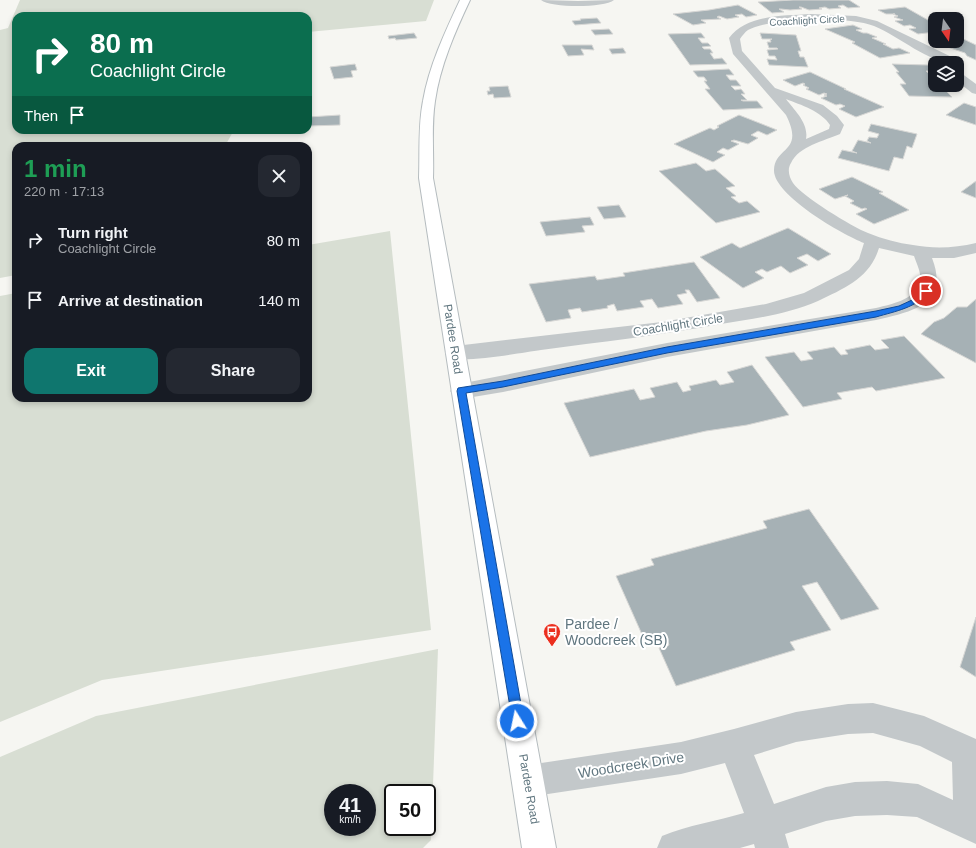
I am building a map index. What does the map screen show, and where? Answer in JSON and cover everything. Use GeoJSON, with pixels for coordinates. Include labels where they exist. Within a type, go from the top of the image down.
{"type":"FeatureCollection","features":[{"type":"Feature","properties":{"kind":"main road","name":"Pardee Road"},"geometry":{"type":"LineString","coordinates":[[465,0],[440,59],[430,96],[427,120],[426,178],[539,848]]}},
{"type":"Feature","properties":{"kind":"street","name":"Coachlight Circle"},"geometry":{"type":"LineString","coordinates":[[938,56],[886,27],[861,19],[829,16],[769,21],[748,26],[735,36],[733,46],[742,59],[792,114],[797,122],[800,130],[800,141],[782,164],[781,174],[791,190],[843,226],[873,241],[922,253],[950,253],[976,248]]}},
{"type":"Feature","properties":{"kind":"street","name":"Coachlight Circle"},"geometry":{"type":"LineString","coordinates":[[964,67],[970,70]]}},
{"type":"Feature","properties":{"kind":"street"},"geometry":{"type":"LineString","coordinates":[[964,81],[976,90]]}},
{"type":"Feature","properties":{"kind":"street","name":"Coachlight Circle"},"geometry":{"type":"LineString","coordinates":[[770,89],[819,109],[834,118],[837,125],[835,131],[794,149]]}},
{"type":"Feature","properties":{"kind":"street","name":"Coachlight Circle"},"geometry":{"type":"LineString","coordinates":[[456,353],[662,328],[768,310],[810,297],[855,274],[867,260],[873,241]]}},
{"type":"Feature","properties":{"kind":"street","name":"Coachlight Circle"},"geometry":{"type":"LineString","coordinates":[[461,391],[503,384],[667,350],[876,314],[901,308],[914,302],[926,291],[929,276],[922,253]]}},
{"type":"Feature","properties":{"kind":"street","name":"Woodcreek Drive"},"geometry":{"type":"LineString","coordinates":[[528,781],[681,758],[734,745],[796,727],[848,718],[873,718],[924,732],[971,754],[973,825],[918,801],[887,798],[855,799],[826,804],[768,836],[718,838],[674,848]]}},
{"type":"Feature","properties":{"kind":"street"},"geometry":{"type":"LineString","coordinates":[[734,745],[768,836]]}},
{"type":"Feature","properties":{"kind":"lane"},"geometry":{"type":"LineString","coordinates":[[544,0],[551,3],[611,0]]}},
{"type":"Feature","properties":{"kind":"shaded area"},"geometry":{"type":"Polygon","coordinates":[[[20,0],[434,0],[426,21],[312,32],[312,12],[15,12],[20,0]]]}},
{"type":"Feature","properties":{"kind":"shaded area"},"geometry":{"type":"Polygon","coordinates":[[[12,19],[12,134],[232,134],[227,142],[12,142],[12,276],[0,278],[0,30],[8,28],[12,19]]]}},
{"type":"Feature","properties":{"kind":"shaded area"},"geometry":{"type":"Polygon","coordinates":[[[390,231],[431,630],[102,680],[0,722],[0,296],[12,294],[12,402],[312,402],[312,244],[390,231]]]}},
{"type":"Feature","properties":{"kind":"shaded area"},"geometry":{"type":"Polygon","coordinates":[[[438,649],[433,784],[384,784],[384,836],[431,836],[431,840],[423,848],[0,848],[0,757],[96,716],[438,649]]]}},
{"type":"Feature","properties":{"kind":"building"},"geometry":{"type":"Polygon","coordinates":[[[793,0],[849,0],[860,7],[848,8],[843,5],[838,6],[841,8],[829,9],[825,7],[819,8],[822,9],[809,10],[799,7],[802,9],[779,9],[784,12],[772,13],[758,2],[793,0]]]}},
{"type":"Feature","properties":{"kind":"building"},"geometry":{"type":"Polygon","coordinates":[[[738,5],[757,15],[746,17],[742,14],[735,15],[739,17],[727,19],[719,16],[717,17],[721,19],[701,20],[706,23],[693,25],[673,14],[709,10],[738,5]]]}},
{"type":"Feature","properties":{"kind":"building"},"geometry":{"type":"Polygon","coordinates":[[[905,7],[928,20],[928,33],[918,34],[909,29],[916,28],[910,25],[904,26],[895,21],[903,20],[894,17],[898,16],[886,14],[878,10],[905,7]]]}},
{"type":"Feature","properties":{"kind":"building"},"geometry":{"type":"Polygon","coordinates":[[[597,18],[601,23],[575,25],[572,21],[581,20],[580,19],[597,18]]]}},
{"type":"Feature","properties":{"kind":"building"},"geometry":{"type":"Polygon","coordinates":[[[853,25],[862,29],[856,30],[877,37],[872,38],[893,49],[899,48],[910,53],[880,58],[852,43],[855,42],[825,29],[853,25]]]}},
{"type":"Feature","properties":{"kind":"building"},"geometry":{"type":"Polygon","coordinates":[[[609,29],[613,34],[595,35],[591,30],[609,29]]]}},
{"type":"Feature","properties":{"kind":"building"},"geometry":{"type":"Polygon","coordinates":[[[414,33],[417,38],[396,40],[395,38],[389,39],[388,36],[414,33]]]}},
{"type":"Feature","properties":{"kind":"building"},"geometry":{"type":"Polygon","coordinates":[[[701,33],[705,38],[698,38],[702,43],[708,43],[711,46],[702,47],[704,49],[710,49],[713,53],[710,53],[714,59],[722,58],[727,64],[690,65],[668,34],[701,33]]]}},
{"type":"Feature","properties":{"kind":"building"},"geometry":{"type":"Polygon","coordinates":[[[760,33],[796,35],[801,51],[798,51],[800,57],[804,57],[808,67],[769,65],[767,59],[777,60],[775,56],[769,56],[767,50],[778,49],[769,48],[767,42],[771,42],[770,40],[772,39],[762,39],[760,33]]]}},
{"type":"Feature","properties":{"kind":"building"},"geometry":{"type":"Polygon","coordinates":[[[964,39],[976,45],[976,60],[967,56],[965,53],[950,48],[964,48],[964,39]]]}},
{"type":"Feature","properties":{"kind":"building"},"geometry":{"type":"Polygon","coordinates":[[[562,45],[592,45],[594,50],[581,49],[584,55],[568,56],[562,45]]]}},
{"type":"Feature","properties":{"kind":"building"},"geometry":{"type":"Polygon","coordinates":[[[623,48],[626,53],[612,54],[609,49],[623,48]]]}},
{"type":"Feature","properties":{"kind":"building"},"geometry":{"type":"Polygon","coordinates":[[[355,64],[357,70],[351,71],[353,77],[334,79],[330,67],[355,64]]]}},
{"type":"Feature","properties":{"kind":"building"},"geometry":{"type":"Polygon","coordinates":[[[892,64],[928,65],[928,71],[926,71],[928,73],[928,92],[947,92],[952,97],[909,96],[900,84],[906,84],[896,72],[899,72],[892,64]]]}},
{"type":"Feature","properties":{"kind":"building"},"geometry":{"type":"Polygon","coordinates":[[[729,69],[734,75],[726,75],[730,80],[736,80],[741,86],[731,86],[735,90],[741,89],[745,94],[741,94],[747,100],[741,100],[757,101],[763,108],[723,110],[705,89],[710,89],[704,81],[707,81],[704,77],[698,77],[693,71],[729,69]]]}},
{"type":"Feature","properties":{"kind":"building"},"geometry":{"type":"Polygon","coordinates":[[[810,72],[884,107],[856,117],[839,109],[845,106],[840,104],[836,105],[821,98],[827,96],[824,95],[827,94],[824,93],[819,95],[806,89],[809,88],[803,85],[805,84],[803,83],[795,86],[783,80],[810,72]]]}},
{"type":"Feature","properties":{"kind":"building"},"geometry":{"type":"Polygon","coordinates":[[[508,86],[511,97],[494,98],[493,94],[488,95],[487,91],[490,91],[489,87],[508,86]]]}},
{"type":"Feature","properties":{"kind":"building"},"geometry":{"type":"Polygon","coordinates":[[[964,103],[976,107],[976,125],[946,115],[964,103]]]}},
{"type":"Feature","properties":{"kind":"building"},"geometry":{"type":"Polygon","coordinates":[[[340,115],[340,125],[312,126],[312,117],[340,115]]]}},
{"type":"Feature","properties":{"kind":"building"},"geometry":{"type":"Polygon","coordinates":[[[739,115],[777,130],[767,135],[758,131],[751,135],[758,138],[748,144],[734,140],[731,141],[739,144],[728,150],[723,148],[717,152],[725,155],[713,162],[674,144],[710,128],[714,130],[719,127],[717,126],[739,115]]]}},
{"type":"Feature","properties":{"kind":"building"},"geometry":{"type":"Polygon","coordinates":[[[871,124],[917,134],[912,148],[907,146],[903,159],[894,157],[889,171],[838,158],[842,150],[857,153],[852,151],[858,140],[871,143],[867,141],[869,137],[877,138],[879,134],[868,131],[871,124]]]}},
{"type":"Feature","properties":{"kind":"building"},"geometry":{"type":"Polygon","coordinates":[[[696,163],[706,171],[715,169],[735,186],[726,188],[736,196],[731,197],[739,203],[747,201],[760,212],[716,223],[659,171],[696,163]]]}},
{"type":"Feature","properties":{"kind":"building"},"geometry":{"type":"Polygon","coordinates":[[[852,177],[883,192],[879,193],[909,210],[874,224],[856,214],[867,209],[862,209],[850,203],[854,201],[845,196],[848,195],[835,199],[819,189],[852,177]]]}},
{"type":"Feature","properties":{"kind":"building"},"geometry":{"type":"Polygon","coordinates":[[[976,181],[976,198],[961,192],[976,181]]]}},
{"type":"Feature","properties":{"kind":"building"},"geometry":{"type":"Polygon","coordinates":[[[619,205],[626,217],[604,219],[597,207],[619,205]]]}},
{"type":"Feature","properties":{"kind":"building"},"geometry":{"type":"Polygon","coordinates":[[[590,217],[594,225],[582,226],[585,232],[546,236],[540,222],[590,217]]]}},
{"type":"Feature","properties":{"kind":"building"},"geometry":{"type":"Polygon","coordinates":[[[788,228],[831,254],[818,261],[807,254],[797,258],[808,265],[790,273],[781,266],[767,272],[762,269],[755,272],[764,278],[743,288],[700,257],[732,243],[740,248],[788,228]]]}},
{"type":"Feature","properties":{"kind":"building"},"geometry":{"type":"Polygon","coordinates":[[[694,262],[720,298],[697,302],[689,290],[685,290],[687,293],[677,295],[683,304],[658,308],[652,299],[640,301],[644,307],[617,311],[614,304],[607,306],[608,308],[582,312],[580,308],[568,310],[571,318],[546,322],[529,284],[595,276],[597,280],[625,276],[623,273],[694,262]]]}},
{"type":"Feature","properties":{"kind":"building"},"geometry":{"type":"Polygon","coordinates":[[[976,299],[976,363],[921,334],[934,322],[944,318],[957,307],[967,307],[976,299]]]}},
{"type":"Feature","properties":{"kind":"building"},"geometry":{"type":"Polygon","coordinates":[[[904,336],[945,378],[876,391],[872,387],[837,393],[842,399],[803,407],[765,357],[794,352],[801,361],[813,359],[807,352],[834,347],[841,355],[848,354],[845,350],[870,345],[875,350],[889,348],[881,340],[904,336]]]}},
{"type":"Feature","properties":{"kind":"building"},"geometry":{"type":"Polygon","coordinates":[[[752,365],[789,415],[747,425],[706,431],[590,457],[564,403],[634,389],[640,400],[655,397],[650,388],[677,382],[683,392],[691,390],[689,386],[716,380],[720,385],[734,382],[727,372],[752,365]]]}},
{"type":"Feature","properties":{"kind":"building"},"geometry":{"type":"Polygon","coordinates":[[[809,509],[879,609],[841,620],[817,582],[802,586],[831,630],[790,642],[795,650],[676,686],[659,648],[669,645],[664,634],[644,639],[616,576],[654,565],[651,559],[767,528],[763,521],[809,509]]]}},
{"type":"Feature","properties":{"kind":"building"},"geometry":{"type":"Polygon","coordinates":[[[976,617],[976,677],[960,667],[976,617]]]}},
{"type":"Feature","properties":{"kind":"place","name":"Pardee / Woodcreek (SB)"},"geometry":{"type":"Point","coordinates":[552,647]}},
{"type":"Feature","properties":{"kind":"route"},"geometry":{"type":"LineString","coordinates":[[517,721],[461,391],[503,384],[667,350],[876,314],[901,308],[914,302],[926,291]]}}]}
